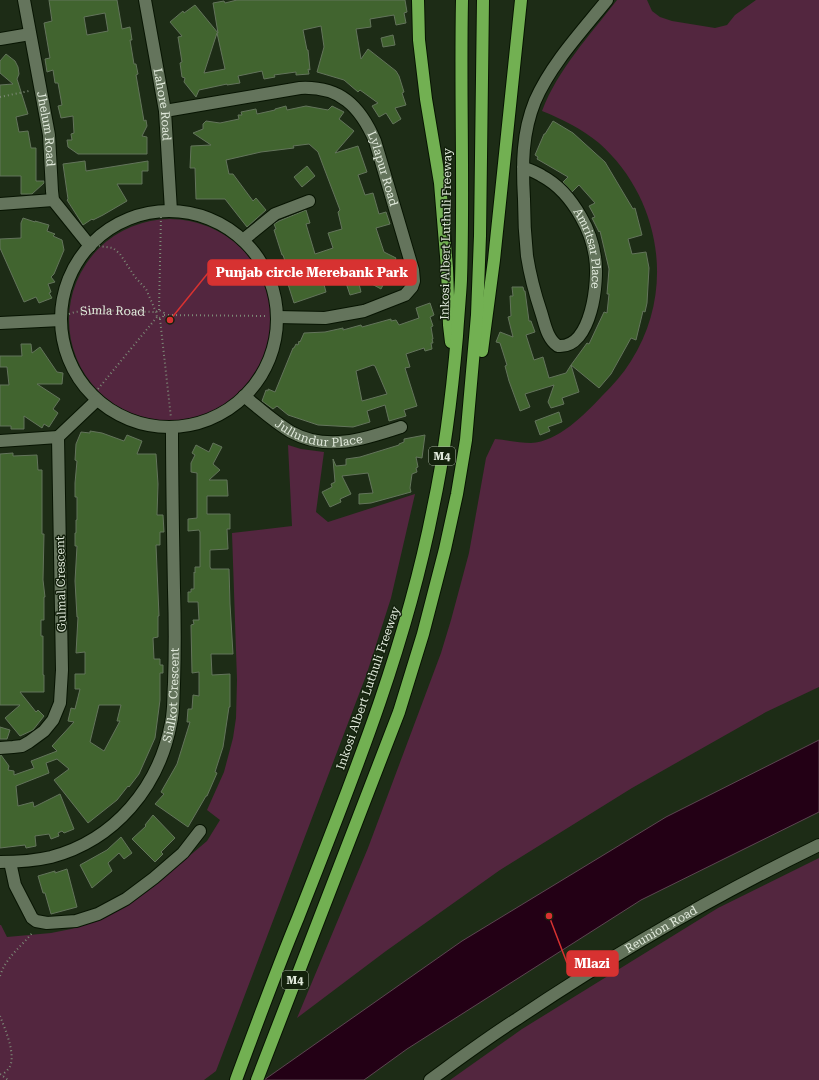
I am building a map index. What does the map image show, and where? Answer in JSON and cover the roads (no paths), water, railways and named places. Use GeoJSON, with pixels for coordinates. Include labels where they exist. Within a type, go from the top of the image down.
{"type":"FeatureCollection","features":[{"type":"Feature","properties":{"kind":"highway"},"geometry":{"type":"LineString","coordinates":[[418,0],[419,40],[426,100],[440,183],[447,268],[449,325],[454,368]]}},
{"type":"Feature","properties":{"kind":"highway","name":"Inkosi Albert Luthuli Freeway"},"geometry":{"type":"LineString","coordinates":[[236,1080],[375,717],[405,626],[434,507],[442,462],[454,368],[461,275],[462,0]]}},
{"type":"Feature","properties":{"kind":"highway","name":"M4"},"geometry":{"type":"LineString","coordinates":[[257,1080],[399,712],[424,634],[457,494],[466,440],[477,315],[480,236],[483,0]]}},
{"type":"Feature","properties":{"kind":"highway"},"geometry":{"type":"LineString","coordinates":[[466,440],[482,346],[494,260],[521,0]]}},
{"type":"Feature","properties":{"kind":"street","name":"Jhelum Road"},"geometry":{"type":"LineString","coordinates":[[24,0],[49,135],[53,200]]}},
{"type":"Feature","properties":{"kind":"street","name":"Lahore Road"},"geometry":{"type":"LineString","coordinates":[[145,0],[164,111],[166,211]]}},
{"type":"Feature","properties":{"kind":"street","name":"Amritsar Place"},"geometry":{"type":"LineString","coordinates":[[523,167],[542,175],[570,201],[583,220],[590,235],[594,250],[596,262],[596,281],[594,301],[589,316],[578,337],[566,346],[558,346],[550,338],[534,289],[527,256],[523,167],[525,135],[535,102],[544,84],[557,64],[607,0]]}},
{"type":"Feature","properties":{"kind":"street"},"geometry":{"type":"LineString","coordinates":[[0,39],[30,34]]}},
{"type":"Feature","properties":{"kind":"street","name":"Lylapur Road"},"geometry":{"type":"LineString","coordinates":[[164,111],[310,87],[330,91],[347,100],[358,110],[371,130],[413,270],[414,276],[412,287],[409,292],[400,298],[364,311],[325,318],[276,317]]}},
{"type":"Feature","properties":{"kind":"street"},"geometry":{"type":"LineString","coordinates":[[0,204],[53,200],[90,246]]}},
{"type":"Feature","properties":{"kind":"street"},"geometry":{"type":"LineString","coordinates":[[243,240],[275,214],[309,201]]}},
{"type":"Feature","properties":{"kind":"street"},"geometry":{"type":"LineString","coordinates":[[166,211],[198,215],[212,220],[225,226],[243,240],[257,256],[271,282],[275,296],[277,325],[274,345],[267,364],[257,382],[244,396],[231,407],[213,417],[187,425],[172,427],[139,423],[124,417],[97,400],[86,388],[71,363],[64,342],[65,318],[63,304],[66,288],[72,273],[90,246],[102,235],[125,221],[145,214],[166,211]]}},
{"type":"Feature","properties":{"kind":"street"},"geometry":{"type":"LineString","coordinates":[[0,323],[65,318]]}},
{"type":"Feature","properties":{"kind":"street","name":"Jullundur Place"},"geometry":{"type":"LineString","coordinates":[[244,396],[290,431],[316,442],[345,442],[363,439],[401,427]]}},
{"type":"Feature","properties":{"kind":"street"},"geometry":{"type":"LineString","coordinates":[[0,441],[58,437],[97,400]]}},
{"type":"Feature","properties":{"kind":"street","name":"Sialkot Crescent"},"geometry":{"type":"LineString","coordinates":[[5,862],[20,862],[58,855],[79,846],[104,831],[115,823],[140,798],[152,778],[162,754],[173,712],[175,653],[172,427]]}},
{"type":"Feature","properties":{"kind":"street","name":"Gulmal Crescent"},"geometry":{"type":"LineString","coordinates":[[0,748],[22,746],[36,738],[53,720],[60,703],[62,670],[58,437]]}},
{"type":"Feature","properties":{"kind":"street"},"geometry":{"type":"LineString","coordinates":[[5,862],[32,918],[36,921],[47,923],[76,921],[98,914],[126,899],[154,878],[183,853],[200,831]]}},
{"type":"Feature","properties":{"kind":"street","name":"Reunion Road"},"geometry":{"type":"LineString","coordinates":[[430,1080],[516,1019],[655,932],[736,887],[819,845]]}},
{"type":"Feature","properties":{"kind":"place","name":"Punjab circle Merebank Park"},"geometry":{"type":"Point","coordinates":[170,320]}},
{"type":"Feature","properties":{"kind":"place","name":"Mlazi"},"geometry":{"type":"Point","coordinates":[549,916]}}]}
